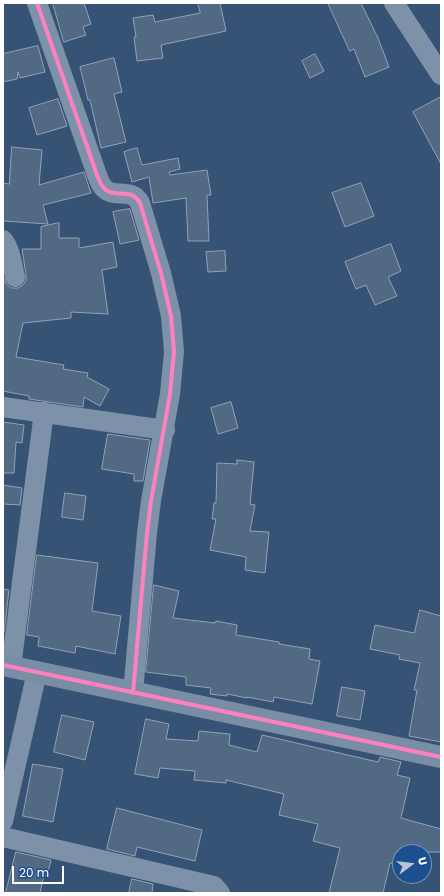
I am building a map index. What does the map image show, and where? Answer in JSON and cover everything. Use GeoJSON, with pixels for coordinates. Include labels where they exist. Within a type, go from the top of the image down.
{"type":"FeatureCollection","features":[{"type":"Feature","properties":{"kind":"street"},"geometry":{"type":"LineString","coordinates":[[37,3],[97,175],[103,187],[118,194],[133,194],[137,197],[144,214],[161,273],[171,316],[174,352],[170,394],[151,501],[147,533],[133,693]]}},
{"type":"Feature","properties":{"kind":"street"},"geometry":{"type":"LineString","coordinates":[[394,3],[441,75]]}},
{"type":"Feature","properties":{"kind":"street"},"geometry":{"type":"LineString","coordinates":[[3,240],[10,253],[15,277]]}},
{"type":"Feature","properties":{"kind":"street"},"geometry":{"type":"LineString","coordinates":[[3,407],[164,430]]}},
{"type":"Feature","properties":{"kind":"street"},"geometry":{"type":"LineString","coordinates":[[44,412],[7,666],[441,757]]}},
{"type":"Feature","properties":{"kind":"street"},"geometry":{"type":"LineString","coordinates":[[3,821],[37,672]]}},
{"type":"Feature","properties":{"kind":"street"},"geometry":{"type":"LineString","coordinates":[[3,837],[214,886],[220,893]]}},
{"type":"Feature","properties":{"kind":"building"},"geometry":{"type":"Polygon","coordinates":[[[53,3],[84,3],[91,24],[83,27],[86,35],[64,42],[53,3]]]}},
{"type":"Feature","properties":{"kind":"building"},"geometry":{"type":"Polygon","coordinates":[[[198,3],[220,3],[226,31],[161,45],[163,58],[137,61],[134,37],[136,37],[133,18],[153,15],[155,22],[200,13],[198,3]]]}},
{"type":"Feature","properties":{"kind":"building"},"geometry":{"type":"Polygon","coordinates":[[[328,3],[361,3],[378,38],[389,67],[365,77],[354,49],[350,51],[328,3]]]}},
{"type":"Feature","properties":{"kind":"building"},"geometry":{"type":"Polygon","coordinates":[[[38,46],[45,72],[20,78],[18,72],[17,79],[3,82],[3,54],[38,46]]]}},
{"type":"Feature","properties":{"kind":"building"},"geometry":{"type":"Polygon","coordinates":[[[315,54],[324,71],[310,78],[302,61],[315,54]]]}},
{"type":"Feature","properties":{"kind":"building"},"geometry":{"type":"Polygon","coordinates":[[[114,58],[122,92],[114,94],[126,142],[101,148],[90,100],[88,100],[80,67],[114,58]]]}},
{"type":"Feature","properties":{"kind":"building"},"geometry":{"type":"Polygon","coordinates":[[[441,97],[441,164],[413,112],[441,97]]]}},
{"type":"Feature","properties":{"kind":"building"},"geometry":{"type":"Polygon","coordinates":[[[58,99],[67,126],[37,135],[29,108],[58,99]]]}},
{"type":"Feature","properties":{"kind":"building"},"geometry":{"type":"Polygon","coordinates":[[[12,147],[42,150],[39,185],[84,172],[91,193],[43,205],[48,224],[3,221],[3,183],[9,184],[12,147]]]}},
{"type":"Feature","properties":{"kind":"building"},"geometry":{"type":"Polygon","coordinates":[[[137,148],[142,165],[178,158],[180,169],[169,172],[170,175],[207,170],[211,195],[207,195],[209,241],[188,241],[186,198],[153,203],[149,177],[132,182],[124,152],[137,148]]]}},
{"type":"Feature","properties":{"kind":"building"},"geometry":{"type":"Polygon","coordinates":[[[361,183],[374,216],[345,227],[332,193],[361,183]]]}},
{"type":"Feature","properties":{"kind":"building"},"geometry":{"type":"Polygon","coordinates":[[[130,209],[139,240],[120,244],[113,212],[130,209]]]}},
{"type":"Feature","properties":{"kind":"building"},"geometry":{"type":"Polygon","coordinates":[[[59,223],[59,238],[79,238],[79,248],[113,242],[117,267],[102,270],[108,314],[71,312],[71,318],[23,323],[16,357],[64,365],[63,369],[88,373],[87,377],[109,389],[100,406],[84,397],[83,407],[29,399],[29,396],[3,391],[3,276],[6,284],[11,288],[18,288],[23,285],[26,280],[26,275],[22,249],[41,249],[41,227],[59,223]]]}},
{"type":"Feature","properties":{"kind":"building"},"geometry":{"type":"Polygon","coordinates":[[[391,244],[401,271],[388,277],[397,296],[375,305],[366,285],[356,289],[345,262],[391,244]]]}},
{"type":"Feature","properties":{"kind":"building"},"geometry":{"type":"Polygon","coordinates":[[[225,251],[226,271],[208,272],[206,252],[225,251]]]}},
{"type":"Feature","properties":{"kind":"building"},"geometry":{"type":"Polygon","coordinates":[[[231,402],[238,428],[218,434],[211,408],[231,402]]]}},
{"type":"Feature","properties":{"kind":"building"},"geometry":{"type":"Polygon","coordinates":[[[3,422],[24,425],[22,443],[16,442],[14,473],[3,473],[3,422]]]}},
{"type":"Feature","properties":{"kind":"building"},"geometry":{"type":"Polygon","coordinates":[[[108,434],[150,440],[143,481],[134,481],[134,474],[102,469],[108,434]]]}},
{"type":"Feature","properties":{"kind":"building"},"geometry":{"type":"Polygon","coordinates":[[[237,460],[254,462],[250,504],[255,505],[250,531],[269,532],[265,573],[245,570],[246,557],[210,550],[216,519],[212,519],[214,503],[216,503],[217,463],[237,464],[237,460]]]}},
{"type":"Feature","properties":{"kind":"building"},"geometry":{"type":"Polygon","coordinates":[[[3,485],[22,488],[20,505],[3,504],[3,485]]]}},
{"type":"Feature","properties":{"kind":"building"},"geometry":{"type":"Polygon","coordinates":[[[65,493],[86,496],[83,520],[62,517],[65,493]]]}},
{"type":"Feature","properties":{"kind":"building"},"geometry":{"type":"Polygon","coordinates":[[[37,555],[98,563],[92,611],[121,616],[115,654],[76,646],[75,653],[38,646],[39,637],[27,635],[37,555]]]}},
{"type":"Feature","properties":{"kind":"building"},"geometry":{"type":"Polygon","coordinates":[[[154,585],[179,591],[173,618],[215,623],[216,621],[237,625],[236,635],[310,649],[309,659],[320,661],[312,704],[274,697],[273,702],[227,694],[227,696],[210,694],[211,688],[186,685],[186,677],[146,672],[154,585]]]}},
{"type":"Feature","properties":{"kind":"building"},"geometry":{"type":"Polygon","coordinates":[[[3,589],[9,590],[4,632],[3,631],[3,589]]]}},
{"type":"Feature","properties":{"kind":"building"},"geometry":{"type":"Polygon","coordinates":[[[420,610],[441,616],[441,742],[409,736],[417,690],[414,690],[420,663],[399,659],[400,655],[370,649],[375,625],[414,633],[420,610]]]}},
{"type":"Feature","properties":{"kind":"building"},"geometry":{"type":"Polygon","coordinates":[[[342,687],[365,691],[360,720],[337,716],[342,687]]]}},
{"type":"Feature","properties":{"kind":"building"},"geometry":{"type":"Polygon","coordinates":[[[62,715],[94,722],[85,760],[54,752],[62,715]]]}},
{"type":"Feature","properties":{"kind":"building"},"geometry":{"type":"Polygon","coordinates":[[[146,719],[169,724],[166,739],[198,741],[199,731],[230,734],[229,745],[257,752],[262,735],[378,762],[380,757],[401,762],[397,775],[410,778],[401,818],[441,829],[441,852],[432,852],[432,844],[392,844],[392,863],[390,863],[383,893],[329,893],[340,848],[313,841],[318,824],[279,815],[284,794],[226,780],[226,783],[194,780],[195,771],[160,768],[158,778],[135,774],[146,719]]]}},
{"type":"Feature","properties":{"kind":"building"},"geometry":{"type":"Polygon","coordinates":[[[33,764],[63,769],[53,822],[23,816],[33,764]]]}},
{"type":"Feature","properties":{"kind":"building"},"geometry":{"type":"Polygon","coordinates":[[[117,808],[202,830],[195,861],[137,847],[135,856],[107,849],[117,808]]]}},
{"type":"Feature","properties":{"kind":"building"},"geometry":{"type":"Polygon","coordinates":[[[16,852],[51,860],[47,876],[44,875],[40,893],[6,893],[16,852]]]}},
{"type":"Feature","properties":{"kind":"building"},"geometry":{"type":"Polygon","coordinates":[[[132,879],[153,884],[152,893],[129,893],[132,879]]]}},
{"type":"Feature","properties":{"kind":"cycle path"},"geometry":{"type":"LineString","coordinates":[[37,3],[100,183],[107,191],[132,195],[140,203],[161,273],[171,316],[174,352],[170,394],[151,501],[147,533],[133,693]]}},
{"type":"Feature","properties":{"kind":"cycle path"},"geometry":{"type":"LineString","coordinates":[[3,665],[441,757]]}}]}
